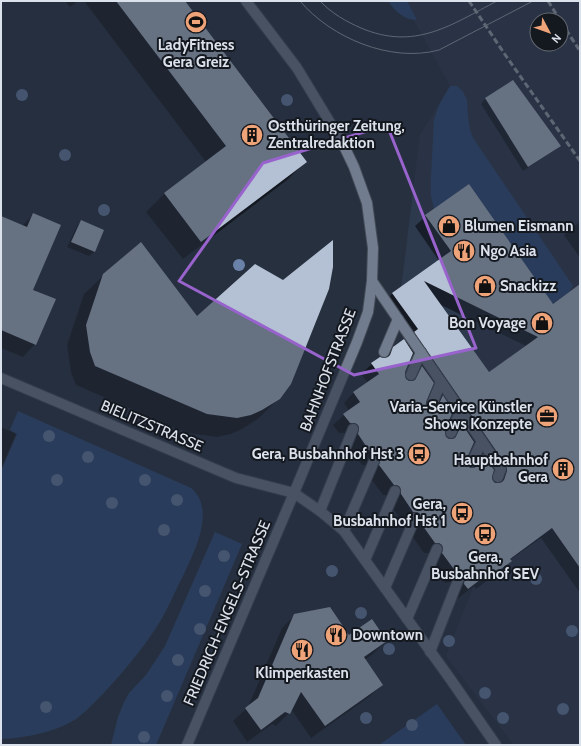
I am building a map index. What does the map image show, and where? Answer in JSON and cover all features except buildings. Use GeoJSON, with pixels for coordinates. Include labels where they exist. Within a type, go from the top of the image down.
{"type":"FeatureCollection","features":[{"type":"Feature","properties":{"kind":"street","name":"BAHNHOFSTRASSE"},"geometry":{"type":"LineString","coordinates":[[246,1],[297,68],[343,144],[354,167],[366,203],[373,248],[372,281],[368,312],[294,494]]}},
{"type":"Feature","properties":{"kind":"street"},"geometry":{"type":"LineString","coordinates":[[372,281],[501,469],[498,477]]}},
{"type":"Feature","properties":{"kind":"street"},"geometry":{"type":"LineString","coordinates":[[384,352],[398,319]]}},
{"type":"Feature","properties":{"kind":"street"},"geometry":{"type":"LineString","coordinates":[[411,375],[421,352]]}},
{"type":"Feature","properties":{"kind":"street","name":"BIELITZSTRASSE"},"geometry":{"type":"LineString","coordinates":[[1,378],[236,478],[294,494],[320,511],[344,531],[496,745]]}},
{"type":"Feature","properties":{"kind":"street"},"geometry":{"type":"LineString","coordinates":[[432,404],[441,382]]}},
{"type":"Feature","properties":{"kind":"street"},"geometry":{"type":"LineString","coordinates":[[451,433],[461,410]]}},
{"type":"Feature","properties":{"kind":"street"},"geometry":{"type":"LineString","coordinates":[[320,511],[353,429]]}},
{"type":"Feature","properties":{"kind":"street"},"geometry":{"type":"LineString","coordinates":[[472,462],[482,440]]}},
{"type":"Feature","properties":{"kind":"street"},"geometry":{"type":"LineString","coordinates":[[344,531],[374,461]]}},
{"type":"Feature","properties":{"kind":"street"},"geometry":{"type":"LineString","coordinates":[[365,560],[395,490]]}},
{"type":"Feature","properties":{"kind":"street","name":"FRIEDRICH-ENGELS-STRASSE"},"geometry":{"type":"LineString","coordinates":[[188,745],[294,494]]}},
{"type":"Feature","properties":{"kind":"street"},"geometry":{"type":"LineString","coordinates":[[385,588],[415,518]]}},
{"type":"Feature","properties":{"kind":"street"},"geometry":{"type":"LineString","coordinates":[[407,619],[436,549]]}},
{"type":"Feature","properties":{"kind":"street"},"geometry":{"type":"LineString","coordinates":[[430,652],[459,578]]}},
{"type":"Feature","properties":{"kind":"highlighted area"},"geometry":{"type":"Polygon","coordinates":[[[387,125],[476,348],[354,375],[179,281],[263,163],[387,125]]]}},
{"type":"Feature","properties":{"kind":"shaded area"},"geometry":{"type":"Polygon","coordinates":[[[388,1],[407,1],[417,20],[404,17],[388,1]]]}},
{"type":"Feature","properties":{"kind":"shaded area"},"geometry":{"type":"Polygon","coordinates":[[[407,1],[580,1],[580,745],[514,745],[446,656],[521,469],[401,289],[420,135],[450,86],[414,20],[417,20],[407,1]]]}},
{"type":"Feature","properties":{"kind":"shaded area"},"geometry":{"type":"Polygon","coordinates":[[[450,86],[457,86],[463,92],[467,100],[470,130],[473,138],[573,286],[569,292],[535,316],[469,184],[434,209],[431,196],[431,177],[434,120],[439,105],[450,86]]]}},
{"type":"Feature","properties":{"kind":"shaded area"},"geometry":{"type":"Polygon","coordinates":[[[18,411],[191,488],[198,497],[202,507],[203,518],[198,542],[164,615],[144,645],[111,685],[85,711],[68,724],[40,734],[1,739],[1,471],[17,434],[10,430],[18,411]]]}},
{"type":"Feature","properties":{"kind":"shaded area"},"geometry":{"type":"Polygon","coordinates":[[[215,532],[242,544],[156,745],[111,745],[118,717],[124,702],[129,693],[146,675],[165,646],[215,532]]]}},
{"type":"Feature","properties":{"kind":"shaded area"},"geometry":{"type":"Polygon","coordinates":[[[437,704],[466,745],[379,745],[437,704]]]}},
{"type":"Feature","properties":{"kind":"tram line"},"geometry":{"type":"LineString","coordinates":[[300,1],[328,26],[345,36],[382,50],[401,53],[421,53],[439,50],[533,1]]}},
{"type":"Feature","properties":{"kind":"tram line"},"geometry":{"type":"LineString","coordinates":[[320,1],[334,13],[356,26],[380,34],[399,37],[416,36],[432,32],[464,19],[497,1]]}},
{"type":"Feature","properties":{"kind":"railway"},"geometry":{"type":"LineString","coordinates":[[469,1],[580,161]]}},
{"type":"Feature","properties":{"kind":"railway"},"geometry":{"type":"LineString","coordinates":[[548,1],[555,12]]}},
{"type":"Feature","properties":{"kind":"railway"},"geometry":{"type":"LineString","coordinates":[[569,34],[580,51]]}},
{"type":"Feature","properties":{"kind":"place","name":"LadyFitness Gera Greiz"},"geometry":{"type":"Point","coordinates":[196,22]}},
{"type":"Feature","properties":{"kind":"place","name":"Ostthüringer Zeitung, Zentralredaktion"},"geometry":{"type":"Point","coordinates":[252,135]}},
{"type":"Feature","properties":{"kind":"place","name":"Blumen Eismann"},"geometry":{"type":"Point","coordinates":[449,226]}},
{"type":"Feature","properties":{"kind":"place","name":"Ngo Asia"},"geometry":{"type":"Point","coordinates":[464,251]}},
{"type":"Feature","properties":{"kind":"place","name":"Snackizz"},"geometry":{"type":"Point","coordinates":[485,286]}},
{"type":"Feature","properties":{"kind":"place","name":"Bon Voyage"},"geometry":{"type":"Point","coordinates":[542,323]}},
{"type":"Feature","properties":{"kind":"place","name":"Varia-Service Künstler Shows Konzepte"},"geometry":{"type":"Point","coordinates":[547,416]}},
{"type":"Feature","properties":{"kind":"place","name":"Gera, Busbahnhof Hst 3"},"geometry":{"type":"Point","coordinates":[419,454]}},
{"type":"Feature","properties":{"kind":"place","name":"Hauptbahnhof Gera"},"geometry":{"type":"Point","coordinates":[563,469]}},
{"type":"Feature","properties":{"kind":"place","name":"Gera, Busbahnhof Hst 1"},"geometry":{"type":"Point","coordinates":[462,513]}},
{"type":"Feature","properties":{"kind":"place","name":"Gera, Busbahnhof SEV"},"geometry":{"type":"Point","coordinates":[485,534]}},
{"type":"Feature","properties":{"kind":"place","name":"Downtown"},"geometry":{"type":"Point","coordinates":[336,635]}},
{"type":"Feature","properties":{"kind":"place","name":"Klimperkasten"},"geometry":{"type":"Point","coordinates":[302,650]}}]}
